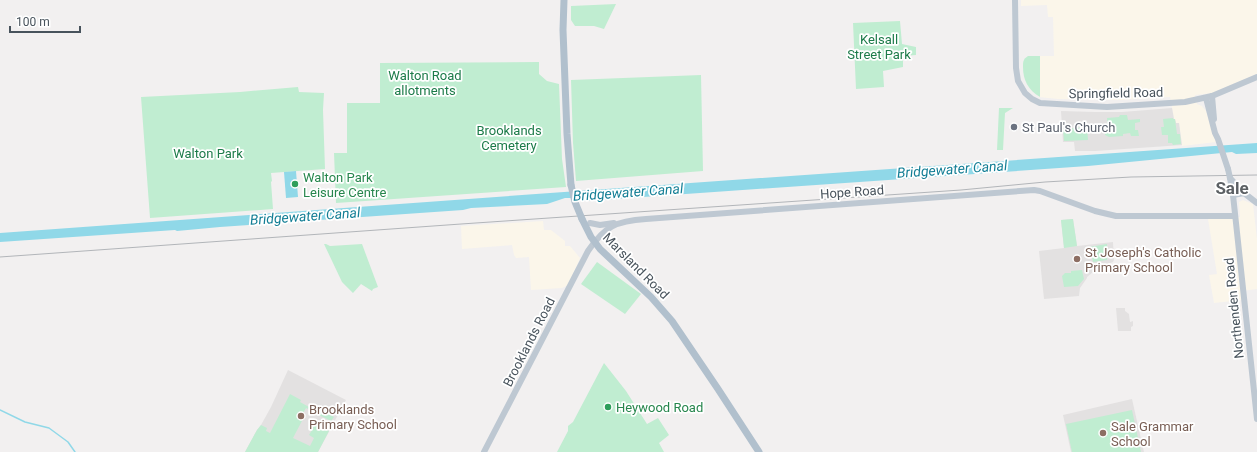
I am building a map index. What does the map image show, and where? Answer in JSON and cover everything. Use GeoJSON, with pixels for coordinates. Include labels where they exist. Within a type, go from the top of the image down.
{"type":"FeatureCollection","features":[{"type":"Feature","properties":{"kind":"main road","name":"Marsland Road"},"geometry":{"type":"LineString","coordinates":[[564,0],[565,98],[571,185],[582,219],[594,242],[651,297],[665,313],[703,366],[759,452]]}},
{"type":"Feature","properties":{"kind":"main road"},"geometry":{"type":"LineString","coordinates":[[582,219],[590,223]]}},
{"type":"Feature","properties":{"kind":"street","name":"Springfield Road"},"geometry":{"type":"LineString","coordinates":[[1016,0],[1016,68],[1018,81],[1024,93],[1036,102],[1044,104],[1087,106],[1126,106],[1193,101],[1209,97],[1257,78]]}},
{"type":"Feature","properties":{"kind":"street"},"geometry":{"type":"LineString","coordinates":[[1209,97],[1216,134]]}},
{"type":"Feature","properties":{"kind":"street"},"geometry":{"type":"LineString","coordinates":[[1193,101],[1200,103],[1205,107],[1212,128],[1216,134]]}},
{"type":"Feature","properties":{"kind":"street","name":"Northenden Road"},"geometry":{"type":"LineString","coordinates":[[1216,134],[1226,159],[1233,195],[1257,419]]}},
{"type":"Feature","properties":{"kind":"street"},"geometry":{"type":"LineString","coordinates":[[1230,178],[1244,193],[1257,203]]}},
{"type":"Feature","properties":{"kind":"street","name":"Hope Road"},"geometry":{"type":"LineString","coordinates":[[594,242],[604,232],[620,222],[630,220],[1034,190],[1096,211],[1116,216],[1235,216]]}},
{"type":"Feature","properties":{"kind":"street"},"geometry":{"type":"LineString","coordinates":[[1233,195],[1244,193]]}},
{"type":"Feature","properties":{"kind":"street"},"geometry":{"type":"LineString","coordinates":[[590,223],[600,225],[620,222]]}},
{"type":"Feature","properties":{"kind":"street","name":"Brooklands Road"},"geometry":{"type":"LineString","coordinates":[[484,452],[583,260],[594,242]]}},
{"type":"Feature","properties":{"kind":"street"},"geometry":{"type":"LineString","coordinates":[[1251,367],[1257,363]]}},
{"type":"Feature","properties":{"kind":"shaded area"},"geometry":{"type":"Polygon","coordinates":[[[1021,0],[1257,0],[1257,74],[1213,93],[1195,95],[1197,104],[1202,106],[1206,111],[1216,142],[1182,146],[1179,123],[1176,124],[1174,119],[1170,97],[1121,100],[1058,99],[1039,97],[1040,56],[1054,56],[1053,17],[1048,17],[1047,5],[1021,6],[1021,0]]]}},
{"type":"Feature","properties":{"kind":"shaded area"},"geometry":{"type":"Polygon","coordinates":[[[1172,108],[1174,119],[1176,123],[1179,123],[1182,145],[1075,151],[1074,142],[1063,142],[1061,111],[1122,112],[1172,108]]]}},
{"type":"Feature","properties":{"kind":"shaded area"},"geometry":{"type":"Polygon","coordinates":[[[1243,200],[1253,204],[1257,239],[1257,289],[1242,291],[1242,300],[1214,303],[1209,275],[1217,274],[1208,219],[1240,217],[1239,202],[1243,200]]]}},
{"type":"Feature","properties":{"kind":"shaded area","name":"St Joseph's Catholic Primary School"},"geometry":{"type":"Polygon","coordinates":[[[1073,219],[1077,246],[1113,242],[1114,260],[1113,262],[1099,267],[1087,277],[1080,288],[1079,296],[1044,299],[1039,251],[1064,248],[1061,220],[1073,219]]]}},
{"type":"Feature","properties":{"kind":"shaded area"},"geometry":{"type":"Polygon","coordinates":[[[543,221],[544,230],[551,230],[565,241],[565,246],[570,246],[580,258],[568,285],[562,288],[531,290],[529,257],[516,258],[512,245],[462,249],[461,226],[543,221]]]}},
{"type":"Feature","properties":{"kind":"shaded area"},"geometry":{"type":"Polygon","coordinates":[[[1116,308],[1125,308],[1125,311],[1129,314],[1130,322],[1133,321],[1131,331],[1118,331],[1116,308]]]}},
{"type":"Feature","properties":{"kind":"shaded area","name":"Brooklands Primary School"},"geometry":{"type":"Polygon","coordinates":[[[288,370],[346,400],[318,452],[245,452],[271,407],[288,370]]]}},
{"type":"Feature","properties":{"kind":"shaded area","name":"Sale Grammar School"},"geometry":{"type":"Polygon","coordinates":[[[1132,399],[1144,452],[1071,452],[1063,415],[1132,399]]]}},
{"type":"Feature","properties":{"kind":"green space"},"geometry":{"type":"Polygon","coordinates":[[[616,4],[604,29],[594,26],[575,26],[571,20],[571,6],[616,4]]]}},
{"type":"Feature","properties":{"kind":"green space","name":"Kelsall Street Park"},"geometry":{"type":"Polygon","coordinates":[[[900,21],[902,44],[916,47],[916,55],[903,56],[903,67],[883,71],[884,87],[856,89],[853,23],[900,21]]]}},
{"type":"Feature","properties":{"kind":"green space"},"geometry":{"type":"Polygon","coordinates":[[[1028,56],[1040,56],[1040,97],[1029,88],[1025,80],[1023,62],[1028,56]]]}},
{"type":"Feature","properties":{"kind":"green space","name":"Brooklands Cemetery"},"geometry":{"type":"Polygon","coordinates":[[[539,62],[539,74],[547,81],[559,84],[562,159],[566,187],[336,203],[334,153],[347,153],[347,103],[380,103],[380,63],[539,62]]]}},
{"type":"Feature","properties":{"kind":"green space","name":"Brooklands Cemetery"},"geometry":{"type":"Polygon","coordinates":[[[701,75],[703,171],[576,181],[571,80],[701,75]]]}},
{"type":"Feature","properties":{"kind":"green space","name":"Walton Park"},"geometry":{"type":"Polygon","coordinates":[[[298,87],[299,92],[324,93],[323,110],[325,169],[271,173],[273,209],[150,218],[141,97],[240,92],[298,87]]]}},
{"type":"Feature","properties":{"kind":"green space"},"geometry":{"type":"Polygon","coordinates":[[[999,108],[1013,108],[1005,113],[1003,150],[997,150],[999,108]]]}},
{"type":"Feature","properties":{"kind":"green space"},"geometry":{"type":"Polygon","coordinates":[[[1120,115],[1127,115],[1128,120],[1140,119],[1140,122],[1135,123],[1135,130],[1138,130],[1139,136],[1131,136],[1130,133],[1123,134],[1123,136],[1109,137],[1105,135],[1105,129],[1108,129],[1107,118],[1119,117],[1120,115]]]}},
{"type":"Feature","properties":{"kind":"green space"},"geometry":{"type":"Polygon","coordinates":[[[1163,119],[1175,119],[1177,134],[1180,134],[1181,144],[1173,145],[1172,143],[1168,143],[1168,135],[1162,135],[1161,127],[1164,127],[1163,119]]]}},
{"type":"Feature","properties":{"kind":"green space"},"geometry":{"type":"Polygon","coordinates":[[[1087,127],[1088,140],[1064,141],[1063,129],[1087,127]]]}},
{"type":"Feature","properties":{"kind":"green space"},"geometry":{"type":"Polygon","coordinates":[[[1073,219],[1077,246],[1064,248],[1061,220],[1073,219]]]}},
{"type":"Feature","properties":{"kind":"green space"},"geometry":{"type":"Polygon","coordinates":[[[324,244],[330,246],[362,244],[378,287],[372,291],[361,284],[353,293],[342,282],[324,244]]]}},
{"type":"Feature","properties":{"kind":"green space"},"geometry":{"type":"Polygon","coordinates":[[[1107,244],[1107,260],[1093,262],[1092,257],[1090,257],[1089,247],[1107,244]]]}},
{"type":"Feature","properties":{"kind":"green space"},"geometry":{"type":"Polygon","coordinates":[[[597,262],[641,294],[625,314],[581,284],[597,262]]]}},
{"type":"Feature","properties":{"kind":"green space"},"geometry":{"type":"Polygon","coordinates":[[[1082,270],[1084,279],[1078,286],[1064,287],[1062,276],[1065,273],[1082,270]]]}},
{"type":"Feature","properties":{"kind":"green space","name":"Heywood Road"},"geometry":{"type":"Polygon","coordinates":[[[604,363],[626,391],[647,424],[658,418],[669,435],[659,443],[664,452],[557,452],[568,431],[568,426],[573,422],[604,363]]]}},
{"type":"Feature","properties":{"kind":"green space"},"geometry":{"type":"Polygon","coordinates":[[[290,394],[301,400],[300,402],[309,407],[308,409],[306,408],[302,415],[304,417],[293,438],[310,446],[314,438],[309,435],[312,430],[309,429],[314,421],[329,431],[318,452],[245,452],[261,425],[267,428],[266,431],[270,433],[290,394]]]}},
{"type":"Feature","properties":{"kind":"green space"},"geometry":{"type":"Polygon","coordinates":[[[313,406],[334,417],[331,421],[311,411],[313,406]]]}},
{"type":"Feature","properties":{"kind":"green space","name":"Sale Grammar School"},"geometry":{"type":"Polygon","coordinates":[[[1132,410],[1141,452],[1072,452],[1066,424],[1132,410]]]}},
{"type":"Feature","properties":{"kind":"water","name":"Bridgewater Canal"},"geometry":{"type":"Polygon","coordinates":[[[1257,143],[1257,153],[1236,154],[1232,152],[1088,166],[586,201],[579,198],[565,198],[547,204],[471,208],[463,210],[177,231],[0,242],[0,233],[1257,143]]]}},
{"type":"Feature","properties":{"kind":"water"},"geometry":{"type":"Polygon","coordinates":[[[296,171],[298,197],[286,198],[284,172],[296,171]]]}},
{"type":"Feature","properties":{"kind":"waterway"},"geometry":{"type":"LineString","coordinates":[[0,410],[25,422],[49,428],[68,442],[75,452]]}},
{"type":"Feature","properties":{"kind":"tram line"},"geometry":{"type":"LineString","coordinates":[[0,257],[961,190],[1045,182],[1131,177],[1257,175]]}},
{"type":"Feature","properties":{"kind":"place","name":"St Paul's Church"},"geometry":{"type":"Point","coordinates":[1014,127]}},
{"type":"Feature","properties":{"kind":"place","name":"Walton Park Leisure Centre"},"geometry":{"type":"Point","coordinates":[295,184]}},
{"type":"Feature","properties":{"kind":"place","name":"St Joseph's Catholic Primary School"},"geometry":{"type":"Point","coordinates":[1077,259]}},
{"type":"Feature","properties":{"kind":"place","name":"Heywood Road"},"geometry":{"type":"Point","coordinates":[608,407]}},
{"type":"Feature","properties":{"kind":"place","name":"Brooklands Primary School"},"geometry":{"type":"Point","coordinates":[301,416]}},
{"type":"Feature","properties":{"kind":"place","name":"Sale Grammar School"},"geometry":{"type":"Point","coordinates":[1103,433]}},
{"type":"Feature","properties":{"kind":"district","name":"Sale"},"geometry":{"type":"Point","coordinates":[1232,188]}},
{"type":"Feature","properties":{"kind":"park label","name":"Walton Road allotments"},"geometry":{"type":"Point","coordinates":[425,82]}}]}
